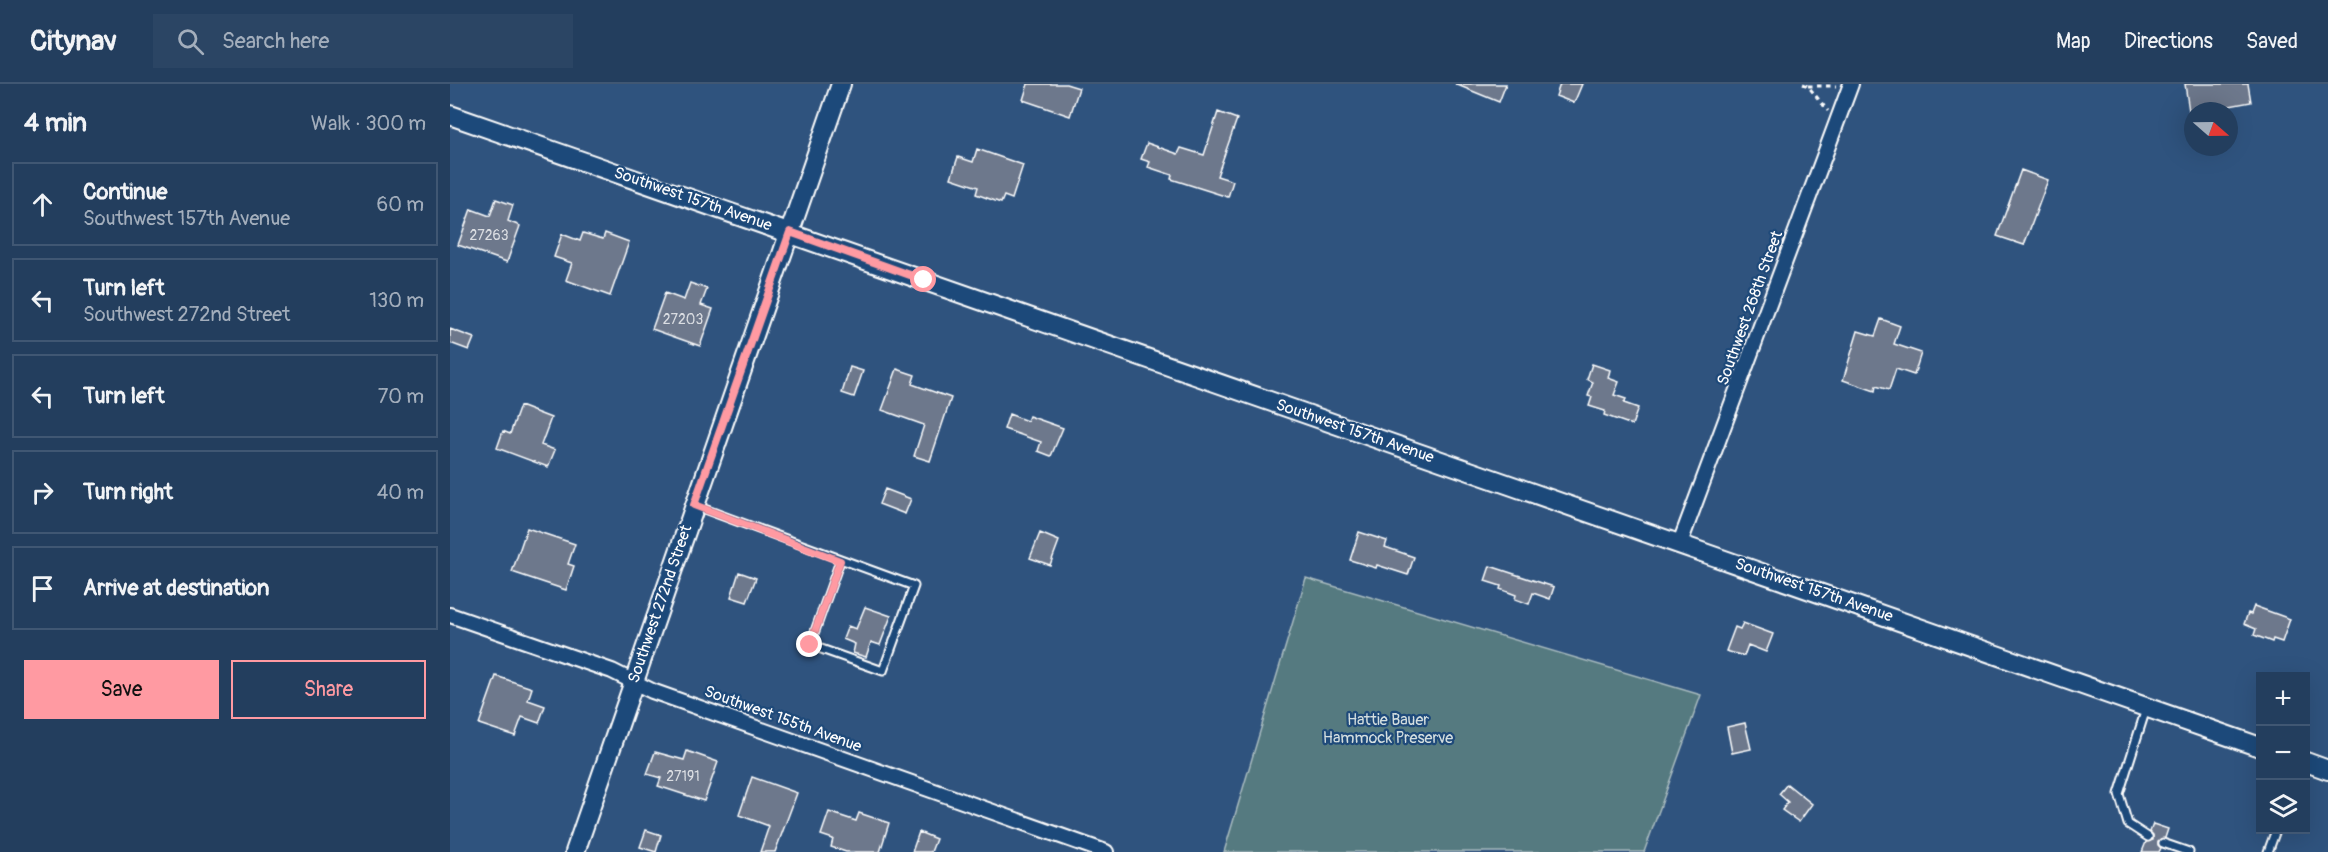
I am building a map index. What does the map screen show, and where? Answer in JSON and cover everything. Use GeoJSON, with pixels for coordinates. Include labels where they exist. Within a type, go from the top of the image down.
{"type":"FeatureCollection","features":[{"type":"Feature","properties":{"kind":"street","name":"Southwest 272nd Street"},"geometry":{"type":"LineString","coordinates":[[575,852],[841,84]]}},
{"type":"Feature","properties":{"kind":"street","name":"Southwest 268th Street"},"geometry":{"type":"LineString","coordinates":[[1680,543],[1851,84]]}},
{"type":"Feature","properties":{"kind":"street","name":"Southwest 157th Avenue"},"geometry":{"type":"LineString","coordinates":[[450,115],[2256,746]]}},
{"type":"Feature","properties":{"kind":"street","name":"Southwest 155th Avenue"},"geometry":{"type":"LineString","coordinates":[[450,615],[612,671],[652,691],[1106,852]]}},
{"type":"Feature","properties":{"kind":"street"},"geometry":{"type":"LineString","coordinates":[[2310,763],[2328,770]]}},
{"type":"Feature","properties":{"kind":"lane"},"geometry":{"type":"LineString","coordinates":[[694,505],[840,561],[914,586],[883,671],[810,645],[840,561]]}},
{"type":"Feature","properties":{"kind":"lane"},"geometry":{"type":"LineString","coordinates":[[2147,707],[2119,795],[2128,824],[2148,837]]}},
{"type":"Feature","properties":{"kind":"lane"},"geometry":{"type":"LineString","coordinates":[[2268,852],[2275,834]]}},
{"type":"Feature","properties":{"kind":"lane"},"geometry":{"type":"LineString","coordinates":[[2163,843],[2189,852]]}},
{"type":"Feature","properties":{"kind":"path"},"geometry":{"type":"LineString","coordinates":[[1803,84],[1835,87],[1836,84]]}},
{"type":"Feature","properties":{"kind":"path"},"geometry":{"type":"LineString","coordinates":[[1808,86],[1837,122]]}},
{"type":"Feature","properties":{"kind":"green space","name":"Hattie Bauer Hammock Preserve"},"geometry":{"type":"Polygon","coordinates":[[[1306,578],[1701,695],[1644,852],[1224,852],[1306,578]]]}},
{"type":"Feature","properties":{"kind":"building"},"geometry":{"type":"Polygon","coordinates":[[[1028,84],[1066,84],[1079,88],[1070,116],[1023,100],[1028,84]]]}},
{"type":"Feature","properties":{"kind":"building"},"geometry":{"type":"Polygon","coordinates":[[[1455,84],[1506,84],[1499,102],[1455,84]]]}},
{"type":"Feature","properties":{"kind":"building"},"geometry":{"type":"Polygon","coordinates":[[[1560,84],[1582,84],[1574,103],[1556,96],[1560,84]]]}},
{"type":"Feature","properties":{"kind":"building"},"geometry":{"type":"Polygon","coordinates":[[[2185,84],[2248,84],[2251,102],[2238,104],[2238,102],[2188,102],[2185,84]]]}},
{"type":"Feature","properties":{"kind":"building"},"geometry":{"type":"Polygon","coordinates":[[[1218,112],[1237,119],[1217,176],[1233,181],[1228,197],[1171,179],[1172,175],[1148,167],[1150,162],[1141,159],[1147,143],[1178,154],[1181,148],[1204,155],[1218,112]]]}},
{"type":"Feature","properties":{"kind":"building"},"geometry":{"type":"Polygon","coordinates":[[[977,149],[1023,165],[1012,199],[1004,196],[1001,203],[976,194],[978,187],[951,178],[958,157],[973,162],[977,149]]]}},
{"type":"Feature","properties":{"kind":"building"},"geometry":{"type":"Polygon","coordinates":[[[2021,170],[2048,180],[2024,245],[1997,236],[2021,170]]]}},
{"type":"Feature","properties":{"kind":"building"},"geometry":{"type":"Polygon","coordinates":[[[496,199],[513,205],[508,221],[520,226],[507,262],[458,245],[471,209],[490,216],[496,199]]]}},
{"type":"Feature","properties":{"kind":"building"},"geometry":{"type":"Polygon","coordinates":[[[583,233],[603,239],[605,233],[629,242],[610,296],[566,280],[572,263],[554,257],[562,234],[580,241],[583,233]]]}},
{"type":"Feature","properties":{"kind":"building"},"geometry":{"type":"Polygon","coordinates":[[[690,283],[707,289],[701,305],[713,309],[700,346],[652,329],[665,293],[684,300],[690,283]]]}},
{"type":"Feature","properties":{"kind":"building"},"geometry":{"type":"Polygon","coordinates":[[[1881,319],[1900,326],[1894,344],[1921,353],[1914,375],[1896,369],[1889,390],[1876,386],[1875,391],[1843,380],[1858,331],[1875,336],[1881,319]]]}},
{"type":"Feature","properties":{"kind":"building"},"geometry":{"type":"Polygon","coordinates":[[[450,329],[474,338],[469,350],[450,343],[450,329]]]}},
{"type":"Feature","properties":{"kind":"building"},"geometry":{"type":"Polygon","coordinates":[[[1592,364],[1610,370],[1608,378],[1619,382],[1614,395],[1626,399],[1624,403],[1638,408],[1632,425],[1604,415],[1605,411],[1589,406],[1592,397],[1588,396],[1593,382],[1587,379],[1592,364]]]}},
{"type":"Feature","properties":{"kind":"building"},"geometry":{"type":"Polygon","coordinates":[[[850,367],[863,371],[854,397],[842,393],[850,367]]]}},
{"type":"Feature","properties":{"kind":"building"},"geometry":{"type":"Polygon","coordinates":[[[897,369],[915,375],[912,384],[951,398],[930,461],[914,456],[924,425],[882,410],[897,369]]]}},
{"type":"Feature","properties":{"kind":"building"},"geometry":{"type":"Polygon","coordinates":[[[520,406],[551,418],[541,445],[555,450],[548,467],[497,448],[503,431],[510,434],[520,406]]]}},
{"type":"Feature","properties":{"kind":"building"},"geometry":{"type":"Polygon","coordinates":[[[1009,414],[1027,421],[1029,416],[1063,428],[1051,456],[1038,451],[1041,442],[1004,429],[1009,414]]]}},
{"type":"Feature","properties":{"kind":"building"},"geometry":{"type":"Polygon","coordinates":[[[885,489],[911,499],[905,514],[879,504],[885,489]]]}},
{"type":"Feature","properties":{"kind":"building"},"geometry":{"type":"Polygon","coordinates":[[[527,528],[575,544],[568,564],[574,566],[566,590],[512,572],[527,528]]]}},
{"type":"Feature","properties":{"kind":"building"},"geometry":{"type":"Polygon","coordinates":[[[1359,532],[1387,541],[1385,547],[1414,557],[1408,575],[1377,565],[1376,568],[1350,560],[1359,532]]]}},
{"type":"Feature","properties":{"kind":"building"},"geometry":{"type":"Polygon","coordinates":[[[1040,533],[1059,541],[1050,565],[1030,558],[1040,533]]]}},
{"type":"Feature","properties":{"kind":"building"},"geometry":{"type":"Polygon","coordinates":[[[1490,566],[1554,587],[1550,599],[1533,593],[1529,604],[1515,599],[1516,595],[1500,589],[1501,586],[1485,581],[1490,566]]]}},
{"type":"Feature","properties":{"kind":"building"},"geometry":{"type":"Polygon","coordinates":[[[739,572],[756,578],[747,602],[731,597],[739,572]]]}},
{"type":"Feature","properties":{"kind":"building"},"geometry":{"type":"Polygon","coordinates":[[[2254,606],[2290,619],[2282,642],[2273,639],[2272,642],[2254,635],[2256,629],[2244,624],[2248,613],[2251,614],[2254,606]]]}},
{"type":"Feature","properties":{"kind":"building"},"geometry":{"type":"Polygon","coordinates":[[[865,607],[891,616],[880,645],[871,642],[866,657],[853,653],[855,644],[843,639],[848,626],[856,629],[865,607]]]}},
{"type":"Feature","properties":{"kind":"building"},"geometry":{"type":"Polygon","coordinates":[[[1743,623],[1773,634],[1766,652],[1748,645],[1744,656],[1726,651],[1735,627],[1740,629],[1743,623]]]}},
{"type":"Feature","properties":{"kind":"building"},"geometry":{"type":"Polygon","coordinates":[[[496,676],[532,688],[528,700],[545,706],[539,723],[522,717],[515,736],[479,724],[496,676]]]}},
{"type":"Feature","properties":{"kind":"building"},"geometry":{"type":"Polygon","coordinates":[[[1745,723],[1751,749],[1732,753],[1727,727],[1745,723]]]}},
{"type":"Feature","properties":{"kind":"building"},"geometry":{"type":"Polygon","coordinates":[[[687,751],[718,762],[704,801],[658,786],[661,778],[647,774],[655,752],[684,760],[687,751]]]}},
{"type":"Feature","properties":{"kind":"building"},"geometry":{"type":"Polygon","coordinates":[[[752,777],[797,793],[775,852],[760,852],[769,826],[739,815],[752,777]]]}},
{"type":"Feature","properties":{"kind":"building"},"geometry":{"type":"Polygon","coordinates":[[[1787,784],[1812,804],[1799,822],[1782,810],[1788,802],[1779,794],[1787,784]]]}},
{"type":"Feature","properties":{"kind":"building"},"geometry":{"type":"Polygon","coordinates":[[[829,812],[856,821],[859,813],[889,823],[880,852],[846,852],[831,847],[833,839],[821,835],[829,812]]]}},
{"type":"Feature","properties":{"kind":"building"},"geometry":{"type":"Polygon","coordinates":[[[2153,824],[2168,829],[2165,838],[2158,841],[2161,848],[2159,852],[2142,852],[2146,842],[2153,840],[2150,832],[2153,824]]]}},
{"type":"Feature","properties":{"kind":"building"},"geometry":{"type":"Polygon","coordinates":[[[646,830],[661,835],[656,852],[640,847],[646,830]]]}},
{"type":"Feature","properties":{"kind":"building"},"geometry":{"type":"Polygon","coordinates":[[[919,832],[936,839],[931,852],[912,852],[919,832]]]}},
{"type":"Feature","properties":{"kind":"route"},"geometry":{"type":"LineString","coordinates":[[810,645],[840,561],[694,505],[790,232],[924,280]]}}]}
